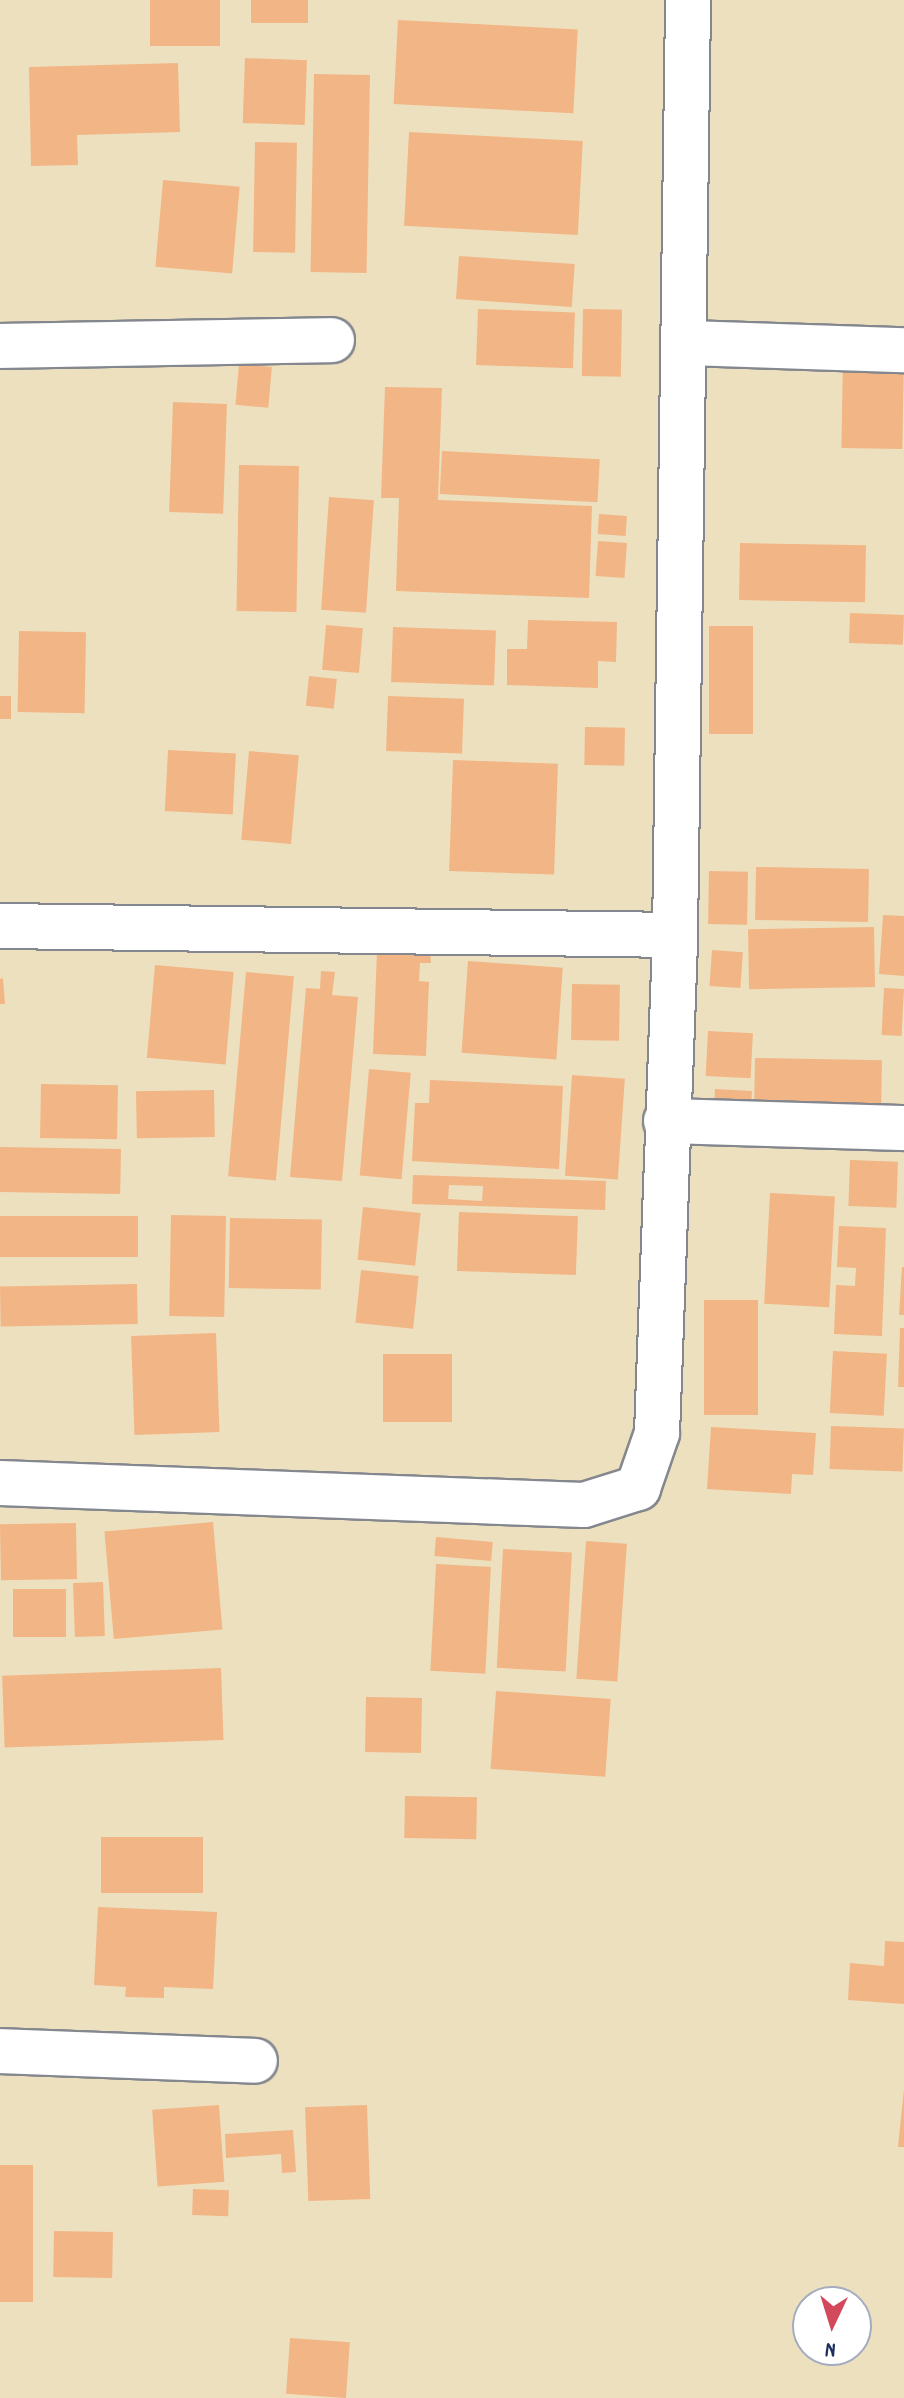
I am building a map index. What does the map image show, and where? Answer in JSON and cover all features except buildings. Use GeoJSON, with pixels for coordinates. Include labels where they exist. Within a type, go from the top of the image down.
{"type":"FeatureCollection","features":[{"type":"Feature","properties":{"kind":"street"},"geometry":{"type":"LineString","coordinates":[[0,1483],[584,1505],[638,1488],[657,1433],[675,935],[688,343],[688,0]]}},
{"type":"Feature","properties":{"kind":"street"},"geometry":{"type":"LineString","coordinates":[[0,346],[332,340]]}},
{"type":"Feature","properties":{"kind":"street"},"geometry":{"type":"LineString","coordinates":[[688,343],[904,350]]}},
{"type":"Feature","properties":{"kind":"street"},"geometry":{"type":"LineString","coordinates":[[0,926],[675,935]]}},
{"type":"Feature","properties":{"kind":"street"},"geometry":{"type":"LineString","coordinates":[[666,1121],[904,1128]]}},
{"type":"Feature","properties":{"kind":"street"},"geometry":{"type":"LineString","coordinates":[[0,2051],[255,2061]]}}]}
